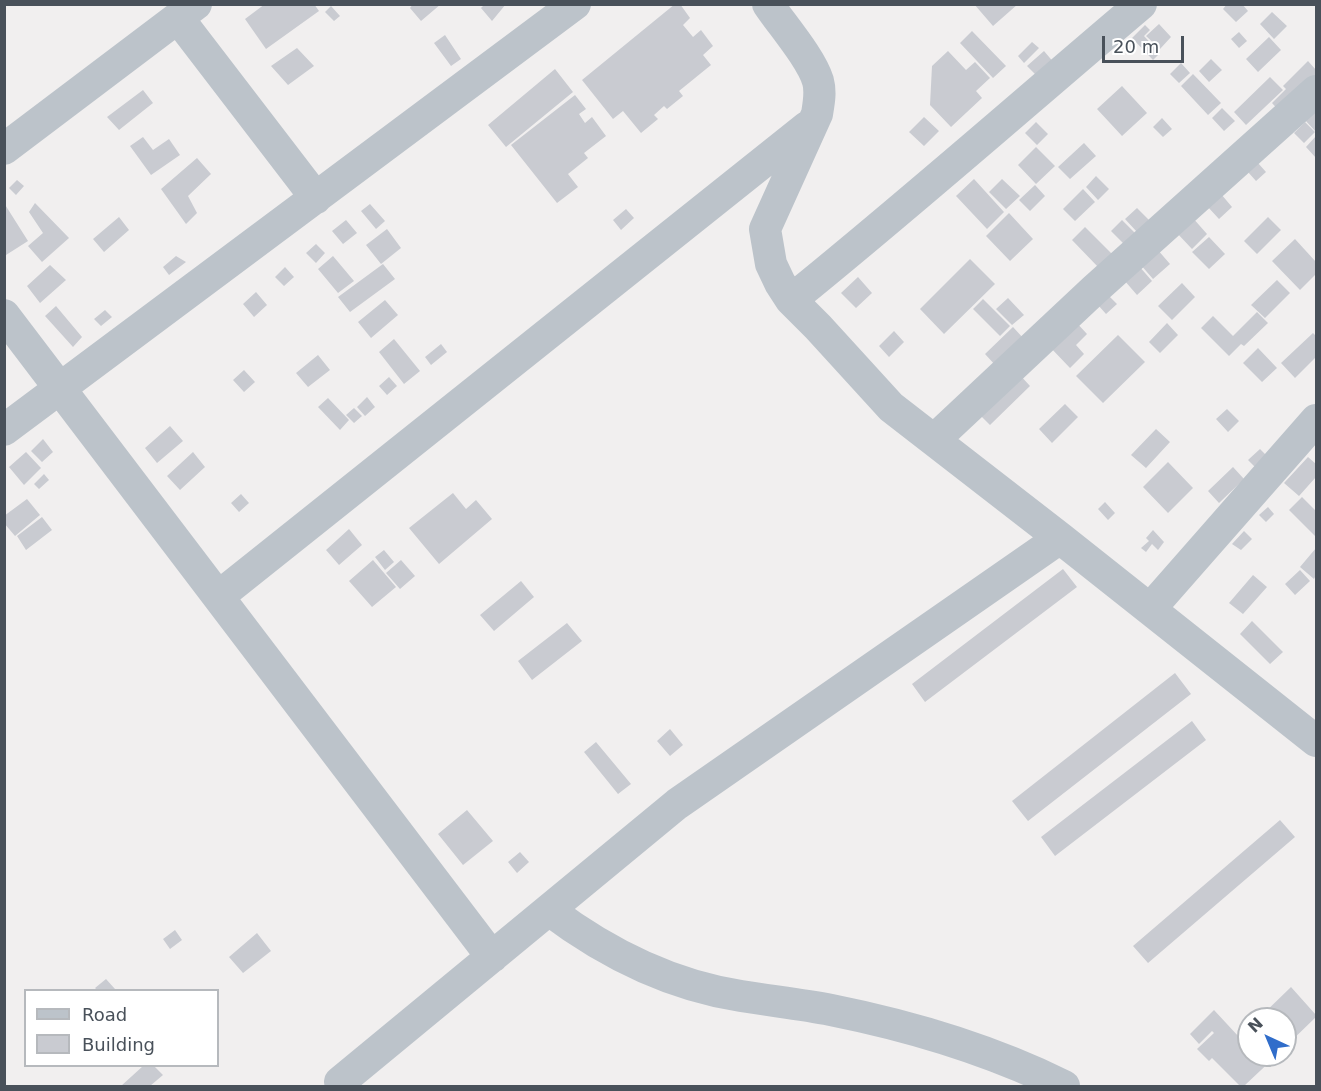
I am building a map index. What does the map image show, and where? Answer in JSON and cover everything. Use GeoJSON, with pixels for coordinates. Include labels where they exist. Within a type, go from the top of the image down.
{"type":"FeatureCollection","features":[{"type":"Feature","properties":{"kind":"street"},"geometry":{"type":"LineString","coordinates":[[4,430],[575,4]]}},
{"type":"Feature","properties":{"kind":"street"},"geometry":{"type":"LineString","coordinates":[[768,4],[812,67],[818,80],[820,93],[812,123],[765,229],[771,264],[791,300],[891,407],[1317,741]]}},
{"type":"Feature","properties":{"kind":"street"},"geometry":{"type":"LineString","coordinates":[[791,300],[1141,4]]}},
{"type":"Feature","properties":{"kind":"street"},"geometry":{"type":"LineString","coordinates":[[4,149],[187,11],[316,198]]}},
{"type":"Feature","properties":{"kind":"street"},"geometry":{"type":"LineString","coordinates":[[934,440],[1094,290],[1317,91]]}},
{"type":"Feature","properties":{"kind":"street"},"geometry":{"type":"LineString","coordinates":[[219,596],[812,123]]}},
{"type":"Feature","properties":{"kind":"street"},"geometry":{"type":"LineString","coordinates":[[4,315],[492,957]]}},
{"type":"Feature","properties":{"kind":"street"},"geometry":{"type":"LineString","coordinates":[[1150,609],[1317,420]]}},
{"type":"Feature","properties":{"kind":"street"},"geometry":{"type":"LineString","coordinates":[[340,1082],[677,804],[1060,538]]}},
{"type":"Feature","properties":{"kind":"street"},"geometry":{"type":"LineString","coordinates":[[549,910],[604,947],[633,963],[668,977],[741,996],[830,1009],[920,1032],[992,1056],[1064,1086]]}},
{"type":"Feature","properties":{"kind":"building"},"geometry":{"type":"Polygon","coordinates":[[[265,4],[314,4],[319,11],[266,49],[245,19],[265,4]]]}},
{"type":"Feature","properties":{"kind":"building"},"geometry":{"type":"Polygon","coordinates":[[[413,4],[441,4],[421,21],[410,8],[413,4]]]}},
{"type":"Feature","properties":{"kind":"building"},"geometry":{"type":"Polygon","coordinates":[[[485,4],[506,4],[492,21],[481,8],[485,4]]]}},
{"type":"Feature","properties":{"kind":"building"},"geometry":{"type":"Polygon","coordinates":[[[675,4],[680,4],[690,18],[683,25],[693,37],[701,30],[713,46],[703,55],[711,65],[679,91],[683,96],[667,109],[664,106],[654,115],[658,119],[641,133],[623,111],[613,119],[582,80],[675,4]]]}},
{"type":"Feature","properties":{"kind":"building"},"geometry":{"type":"Polygon","coordinates":[[[974,4],[1018,4],[993,26],[974,4]]]}},
{"type":"Feature","properties":{"kind":"building"},"geometry":{"type":"Polygon","coordinates":[[[1227,4],[1242,4],[1248,11],[1236,22],[1223,9],[1227,4]]]}},
{"type":"Feature","properties":{"kind":"building"},"geometry":{"type":"Polygon","coordinates":[[[331,6],[340,16],[334,21],[325,12],[331,6]]]}},
{"type":"Feature","properties":{"kind":"building"},"geometry":{"type":"Polygon","coordinates":[[[1272,12],[1287,26],[1274,39],[1260,24],[1272,12]]]}},
{"type":"Feature","properties":{"kind":"building"},"geometry":{"type":"Polygon","coordinates":[[[1159,24],[1171,37],[1160,49],[1146,36],[1159,24]]]}},
{"type":"Feature","properties":{"kind":"building"},"geometry":{"type":"Polygon","coordinates":[[[1145,25],[1150,30],[1144,36],[1160,53],[1153,60],[1132,38],[1145,25]]]}},
{"type":"Feature","properties":{"kind":"building"},"geometry":{"type":"Polygon","coordinates":[[[972,31],[1006,66],[993,78],[960,43],[972,31]]]}},
{"type":"Feature","properties":{"kind":"building"},"geometry":{"type":"Polygon","coordinates":[[[1239,32],[1247,41],[1239,48],[1231,39],[1239,32]]]}},
{"type":"Feature","properties":{"kind":"building"},"geometry":{"type":"Polygon","coordinates":[[[445,35],[461,59],[451,66],[434,43],[445,35]]]}},
{"type":"Feature","properties":{"kind":"building"},"geometry":{"type":"Polygon","coordinates":[[[1269,37],[1281,50],[1258,72],[1246,59],[1269,37]]]}},
{"type":"Feature","properties":{"kind":"building"},"geometry":{"type":"Polygon","coordinates":[[[1032,42],[1039,48],[1024,63],[1018,56],[1032,42]]]}},
{"type":"Feature","properties":{"kind":"building"},"geometry":{"type":"Polygon","coordinates":[[[297,48],[314,66],[288,85],[271,66],[297,48]]]}},
{"type":"Feature","properties":{"kind":"building"},"geometry":{"type":"Polygon","coordinates":[[[948,51],[966,70],[975,62],[990,78],[976,91],[982,98],[951,127],[930,105],[932,66],[948,51]]]}},
{"type":"Feature","properties":{"kind":"building"},"geometry":{"type":"Polygon","coordinates":[[[1044,51],[1055,64],[1039,78],[1027,66],[1044,51]]]}},
{"type":"Feature","properties":{"kind":"building"},"geometry":{"type":"Polygon","coordinates":[[[1211,59],[1222,70],[1209,82],[1199,71],[1211,59]]]}},
{"type":"Feature","properties":{"kind":"building"},"geometry":{"type":"Polygon","coordinates":[[[1308,61],[1316,70],[1316,78],[1281,113],[1272,103],[1286,89],[1283,86],[1308,61]]]}},
{"type":"Feature","properties":{"kind":"building"},"geometry":{"type":"Polygon","coordinates":[[[1181,63],[1190,73],[1179,83],[1170,74],[1181,63]]]}},
{"type":"Feature","properties":{"kind":"building"},"geometry":{"type":"Polygon","coordinates":[[[555,69],[573,92],[506,147],[488,125],[555,69]]]}},
{"type":"Feature","properties":{"kind":"building"},"geometry":{"type":"Polygon","coordinates":[[[1193,74],[1221,103],[1208,115],[1181,86],[1193,74]]]}},
{"type":"Feature","properties":{"kind":"building"},"geometry":{"type":"Polygon","coordinates":[[[1270,77],[1283,90],[1246,125],[1234,112],[1270,77]]]}},
{"type":"Feature","properties":{"kind":"building"},"geometry":{"type":"Polygon","coordinates":[[[1122,86],[1147,113],[1122,136],[1097,109],[1122,86]]]}},
{"type":"Feature","properties":{"kind":"building"},"geometry":{"type":"Polygon","coordinates":[[[143,90],[153,103],[119,130],[107,117],[143,90]]]}},
{"type":"Feature","properties":{"kind":"building"},"geometry":{"type":"Polygon","coordinates":[[[575,95],[586,109],[579,114],[585,123],[592,117],[606,136],[584,153],[588,158],[568,174],[578,187],[557,203],[511,145],[575,95]]]}},
{"type":"Feature","properties":{"kind":"building"},"geometry":{"type":"Polygon","coordinates":[[[1222,108],[1235,121],[1224,131],[1212,118],[1222,108]]]}},
{"type":"Feature","properties":{"kind":"building"},"geometry":{"type":"Polygon","coordinates":[[[1316,109],[1316,132],[1305,120],[1316,109]]]}},
{"type":"Feature","properties":{"kind":"building"},"geometry":{"type":"Polygon","coordinates":[[[924,117],[939,131],[924,146],[909,132],[924,117]]]}},
{"type":"Feature","properties":{"kind":"building"},"geometry":{"type":"Polygon","coordinates":[[[1162,118],[1172,129],[1163,137],[1153,127],[1162,118]]]}},
{"type":"Feature","properties":{"kind":"building"},"geometry":{"type":"Polygon","coordinates":[[[1036,122],[1048,134],[1037,145],[1025,133],[1036,122]]]}},
{"type":"Feature","properties":{"kind":"building"},"geometry":{"type":"Polygon","coordinates":[[[1305,122],[1315,132],[1304,143],[1294,133],[1305,122]]]}},
{"type":"Feature","properties":{"kind":"building"},"geometry":{"type":"Polygon","coordinates":[[[1316,136],[1316,158],[1306,147],[1316,136]]]}},
{"type":"Feature","properties":{"kind":"building"},"geometry":{"type":"Polygon","coordinates":[[[143,137],[153,150],[169,139],[180,155],[151,175],[130,146],[143,137]]]}},
{"type":"Feature","properties":{"kind":"building"},"geometry":{"type":"Polygon","coordinates":[[[1084,143],[1096,156],[1070,179],[1058,167],[1084,143]]]}},
{"type":"Feature","properties":{"kind":"building"},"geometry":{"type":"Polygon","coordinates":[[[1036,147],[1055,166],[1036,184],[1018,165],[1036,147]]]}},
{"type":"Feature","properties":{"kind":"building"},"geometry":{"type":"Polygon","coordinates":[[[197,158],[211,174],[188,196],[197,213],[186,224],[161,189],[197,158]]]}},
{"type":"Feature","properties":{"kind":"building"},"geometry":{"type":"Polygon","coordinates":[[[1258,163],[1266,172],[1256,181],[1248,172],[1258,163]]]}},
{"type":"Feature","properties":{"kind":"building"},"geometry":{"type":"Polygon","coordinates":[[[1096,176],[1109,189],[1098,200],[1086,187],[1096,176]]]}},
{"type":"Feature","properties":{"kind":"building"},"geometry":{"type":"Polygon","coordinates":[[[974,179],[1004,212],[987,229],[956,196],[974,179]]]}},
{"type":"Feature","properties":{"kind":"building"},"geometry":{"type":"Polygon","coordinates":[[[1002,179],[1020,196],[1006,209],[989,192],[1002,179]]]}},
{"type":"Feature","properties":{"kind":"building"},"geometry":{"type":"Polygon","coordinates":[[[17,180],[24,186],[16,195],[9,188],[17,180]]]}},
{"type":"Feature","properties":{"kind":"building"},"geometry":{"type":"Polygon","coordinates":[[[1035,185],[1045,196],[1030,211],[1019,200],[1035,185]]]}},
{"type":"Feature","properties":{"kind":"building"},"geometry":{"type":"Polygon","coordinates":[[[1083,189],[1095,202],[1075,221],[1063,209],[1083,189]]]}},
{"type":"Feature","properties":{"kind":"building"},"geometry":{"type":"Polygon","coordinates":[[[1221,194],[1232,207],[1219,219],[1207,206],[1221,194]]]}},
{"type":"Feature","properties":{"kind":"building"},"geometry":{"type":"Polygon","coordinates":[[[4,203],[28,241],[6,255],[4,253],[4,203]]]}},
{"type":"Feature","properties":{"kind":"building"},"geometry":{"type":"Polygon","coordinates":[[[35,203],[69,238],[42,262],[28,246],[43,233],[29,212],[35,203]]]}},
{"type":"Feature","properties":{"kind":"building"},"geometry":{"type":"Polygon","coordinates":[[[370,204],[385,221],[376,229],[361,211],[370,204]]]}},
{"type":"Feature","properties":{"kind":"building"},"geometry":{"type":"Polygon","coordinates":[[[1137,208],[1149,220],[1137,232],[1125,219],[1137,208]]]}},
{"type":"Feature","properties":{"kind":"building"},"geometry":{"type":"Polygon","coordinates":[[[626,209],[634,218],[621,230],[613,220],[626,209]]]}},
{"type":"Feature","properties":{"kind":"building"},"geometry":{"type":"Polygon","coordinates":[[[1009,213],[1033,239],[1010,261],[986,236],[1009,213]]]}},
{"type":"Feature","properties":{"kind":"building"},"geometry":{"type":"Polygon","coordinates":[[[119,217],[129,230],[104,252],[93,239],[119,217]]]}},
{"type":"Feature","properties":{"kind":"building"},"geometry":{"type":"Polygon","coordinates":[[[1192,217],[1207,234],[1192,249],[1176,232],[1192,217]]]}},
{"type":"Feature","properties":{"kind":"building"},"geometry":{"type":"Polygon","coordinates":[[[1268,217],[1281,230],[1257,254],[1244,241],[1268,217]]]}},
{"type":"Feature","properties":{"kind":"building"},"geometry":{"type":"Polygon","coordinates":[[[346,220],[357,233],[343,244],[332,231],[346,220]]]}},
{"type":"Feature","properties":{"kind":"building"},"geometry":{"type":"Polygon","coordinates":[[[1122,220],[1135,233],[1124,244],[1111,231],[1122,220]]]}},
{"type":"Feature","properties":{"kind":"building"},"geometry":{"type":"Polygon","coordinates":[[[1085,227],[1113,255],[1099,268],[1072,240],[1085,227]]]}},
{"type":"Feature","properties":{"kind":"building"},"geometry":{"type":"Polygon","coordinates":[[[387,229],[401,248],[381,264],[366,245],[387,229]]]}},
{"type":"Feature","properties":{"kind":"building"},"geometry":{"type":"Polygon","coordinates":[[[1209,237],[1225,254],[1209,269],[1192,252],[1209,237]]]}},
{"type":"Feature","properties":{"kind":"building"},"geometry":{"type":"Polygon","coordinates":[[[1295,239],[1316,262],[1316,274],[1300,290],[1272,261],[1295,239]]]}},
{"type":"Feature","properties":{"kind":"building"},"geometry":{"type":"Polygon","coordinates":[[[316,244],[325,253],[316,263],[306,253],[316,244]]]}},
{"type":"Feature","properties":{"kind":"building"},"geometry":{"type":"Polygon","coordinates":[[[1157,249],[1170,264],[1153,279],[1140,264],[1157,249]]]}},
{"type":"Feature","properties":{"kind":"building"},"geometry":{"type":"Polygon","coordinates":[[[176,256],[186,262],[169,275],[163,267],[176,256]]]}},
{"type":"Feature","properties":{"kind":"building"},"geometry":{"type":"Polygon","coordinates":[[[333,256],[354,281],[338,293],[318,269],[333,256]]]}},
{"type":"Feature","properties":{"kind":"building"},"geometry":{"type":"Polygon","coordinates":[[[970,259],[995,284],[944,334],[920,309],[970,259]]]}},
{"type":"Feature","properties":{"kind":"building"},"geometry":{"type":"Polygon","coordinates":[[[383,264],[395,279],[350,312],[338,297],[383,264]]]}},
{"type":"Feature","properties":{"kind":"building"},"geometry":{"type":"Polygon","coordinates":[[[50,265],[66,280],[40,303],[27,286],[50,265]]]}},
{"type":"Feature","properties":{"kind":"building"},"geometry":{"type":"Polygon","coordinates":[[[1139,266],[1152,281],[1137,295],[1124,280],[1139,266]]]}},
{"type":"Feature","properties":{"kind":"building"},"geometry":{"type":"Polygon","coordinates":[[[285,267],[294,277],[284,286],[275,277],[285,267]]]}},
{"type":"Feature","properties":{"kind":"building"},"geometry":{"type":"Polygon","coordinates":[[[858,277],[872,293],[856,308],[841,293],[858,277]]]}},
{"type":"Feature","properties":{"kind":"building"},"geometry":{"type":"Polygon","coordinates":[[[1277,280],[1290,293],[1265,318],[1251,305],[1277,280]]]}},
{"type":"Feature","properties":{"kind":"building"},"geometry":{"type":"Polygon","coordinates":[[[1182,283],[1195,297],[1172,320],[1158,306],[1182,283]]]}},
{"type":"Feature","properties":{"kind":"building"},"geometry":{"type":"Polygon","coordinates":[[[256,292],[267,305],[254,317],[243,304],[256,292]]]}},
{"type":"Feature","properties":{"kind":"building"},"geometry":{"type":"Polygon","coordinates":[[[1108,295],[1117,304],[1106,314],[1098,305],[1108,295]]]}},
{"type":"Feature","properties":{"kind":"building"},"geometry":{"type":"Polygon","coordinates":[[[1008,298],[1024,315],[1012,325],[996,309],[1008,298]]]}},
{"type":"Feature","properties":{"kind":"building"},"geometry":{"type":"Polygon","coordinates":[[[983,299],[1010,326],[1000,336],[973,309],[983,299]]]}},
{"type":"Feature","properties":{"kind":"building"},"geometry":{"type":"Polygon","coordinates":[[[385,300],[398,315],[371,338],[358,322],[385,300]]]}},
{"type":"Feature","properties":{"kind":"building"},"geometry":{"type":"Polygon","coordinates":[[[56,306],[82,337],[73,347],[45,316],[56,306]]]}},
{"type":"Feature","properties":{"kind":"building"},"geometry":{"type":"Polygon","coordinates":[[[105,310],[112,317],[101,326],[94,319],[105,310]]]}},
{"type":"Feature","properties":{"kind":"building"},"geometry":{"type":"Polygon","coordinates":[[[1257,312],[1268,323],[1244,346],[1241,344],[1229,356],[1201,328],[1213,316],[1233,336],[1257,312]]]}},
{"type":"Feature","properties":{"kind":"building"},"geometry":{"type":"Polygon","coordinates":[[[1075,321],[1087,334],[1076,345],[1084,354],[1070,368],[1049,346],[1075,321]]]}},
{"type":"Feature","properties":{"kind":"building"},"geometry":{"type":"Polygon","coordinates":[[[1167,323],[1178,335],[1160,353],[1149,342],[1167,323]]]}},
{"type":"Feature","properties":{"kind":"building"},"geometry":{"type":"Polygon","coordinates":[[[1013,327],[1024,339],[996,366],[985,354],[1013,327]]]}},
{"type":"Feature","properties":{"kind":"building"},"geometry":{"type":"Polygon","coordinates":[[[894,331],[904,342],[889,357],[879,346],[894,331]]]}},
{"type":"Feature","properties":{"kind":"building"},"geometry":{"type":"Polygon","coordinates":[[[1313,333],[1316,336],[1316,357],[1295,378],[1281,363],[1313,333]]]}},
{"type":"Feature","properties":{"kind":"building"},"geometry":{"type":"Polygon","coordinates":[[[1118,335],[1145,362],[1103,403],[1076,376],[1118,335]]]}},
{"type":"Feature","properties":{"kind":"building"},"geometry":{"type":"Polygon","coordinates":[[[394,339],[420,371],[404,384],[379,352],[394,339]]]}},
{"type":"Feature","properties":{"kind":"building"},"geometry":{"type":"Polygon","coordinates":[[[441,344],[447,352],[431,365],[425,357],[441,344]]]}},
{"type":"Feature","properties":{"kind":"building"},"geometry":{"type":"Polygon","coordinates":[[[1258,348],[1277,368],[1262,382],[1243,363],[1258,348]]]}},
{"type":"Feature","properties":{"kind":"building"},"geometry":{"type":"Polygon","coordinates":[[[318,355],[330,370],[308,387],[296,373],[318,355]]]}},
{"type":"Feature","properties":{"kind":"building"},"geometry":{"type":"Polygon","coordinates":[[[244,370],[255,382],[244,392],[233,380],[244,370]]]}},
{"type":"Feature","properties":{"kind":"building"},"geometry":{"type":"Polygon","coordinates":[[[1019,374],[1030,386],[990,425],[978,413],[1019,374]]]}},
{"type":"Feature","properties":{"kind":"building"},"geometry":{"type":"Polygon","coordinates":[[[389,377],[397,386],[387,395],[379,386],[389,377]]]}},
{"type":"Feature","properties":{"kind":"building"},"geometry":{"type":"Polygon","coordinates":[[[367,397],[375,407],[365,416],[357,407],[367,397]]]}},
{"type":"Feature","properties":{"kind":"building"},"geometry":{"type":"Polygon","coordinates":[[[328,398],[349,420],[340,430],[318,407],[328,398]]]}},
{"type":"Feature","properties":{"kind":"building"},"geometry":{"type":"Polygon","coordinates":[[[1065,404],[1078,417],[1052,443],[1039,429],[1065,404]]]}},
{"type":"Feature","properties":{"kind":"building"},"geometry":{"type":"Polygon","coordinates":[[[354,408],[362,416],[354,423],[346,415],[354,408]]]}},
{"type":"Feature","properties":{"kind":"building"},"geometry":{"type":"Polygon","coordinates":[[[1227,409],[1239,421],[1228,432],[1216,419],[1227,409]]]}},
{"type":"Feature","properties":{"kind":"building"},"geometry":{"type":"Polygon","coordinates":[[[170,426],[183,441],[157,463],[145,448],[170,426]]]}},
{"type":"Feature","properties":{"kind":"building"},"geometry":{"type":"Polygon","coordinates":[[[1156,429],[1170,442],[1146,468],[1131,455],[1156,429]]]}},
{"type":"Feature","properties":{"kind":"building"},"geometry":{"type":"Polygon","coordinates":[[[43,439],[53,452],[42,462],[31,451],[43,439]]]}},
{"type":"Feature","properties":{"kind":"building"},"geometry":{"type":"Polygon","coordinates":[[[1260,449],[1271,460],[1259,471],[1248,460],[1260,449]]]}},
{"type":"Feature","properties":{"kind":"building"},"geometry":{"type":"Polygon","coordinates":[[[26,452],[41,468],[24,485],[9,467],[26,452]]]}},
{"type":"Feature","properties":{"kind":"building"},"geometry":{"type":"Polygon","coordinates":[[[193,452],[205,467],[180,490],[167,476],[193,452]]]}},
{"type":"Feature","properties":{"kind":"building"},"geometry":{"type":"Polygon","coordinates":[[[1308,457],[1316,464],[1316,477],[1299,496],[1284,483],[1308,457]]]}},
{"type":"Feature","properties":{"kind":"building"},"geometry":{"type":"Polygon","coordinates":[[[1168,462],[1193,488],[1168,513],[1143,487],[1168,462]]]}},
{"type":"Feature","properties":{"kind":"building"},"geometry":{"type":"Polygon","coordinates":[[[1233,467],[1244,479],[1219,503],[1208,491],[1233,467]]]}},
{"type":"Feature","properties":{"kind":"building"},"geometry":{"type":"Polygon","coordinates":[[[44,474],[49,480],[39,489],[34,484],[44,474]]]}},
{"type":"Feature","properties":{"kind":"building"},"geometry":{"type":"Polygon","coordinates":[[[453,493],[466,509],[476,500],[492,519],[439,564],[409,528],[453,493]]]}},
{"type":"Feature","properties":{"kind":"building"},"geometry":{"type":"Polygon","coordinates":[[[241,494],[249,503],[239,512],[231,503],[241,494]]]}},
{"type":"Feature","properties":{"kind":"building"},"geometry":{"type":"Polygon","coordinates":[[[1302,497],[1316,511],[1316,537],[1289,510],[1302,497]]]}},
{"type":"Feature","properties":{"kind":"building"},"geometry":{"type":"Polygon","coordinates":[[[27,499],[40,515],[15,536],[4,523],[4,516],[27,499]]]}},
{"type":"Feature","properties":{"kind":"building"},"geometry":{"type":"Polygon","coordinates":[[[1105,502],[1115,513],[1108,520],[1098,509],[1105,502]]]}},
{"type":"Feature","properties":{"kind":"building"},"geometry":{"type":"Polygon","coordinates":[[[1268,507],[1274,514],[1266,522],[1259,515],[1268,507]]]}},
{"type":"Feature","properties":{"kind":"building"},"geometry":{"type":"Polygon","coordinates":[[[42,517],[52,530],[26,550],[17,536],[42,517]]]}},
{"type":"Feature","properties":{"kind":"building"},"geometry":{"type":"Polygon","coordinates":[[[349,529],[362,545],[339,565],[326,550],[349,529]]]}},
{"type":"Feature","properties":{"kind":"building"},"geometry":{"type":"Polygon","coordinates":[[[1153,530],[1164,542],[1158,550],[1152,544],[1146,552],[1141,548],[1149,541],[1146,538],[1153,530]]]}},
{"type":"Feature","properties":{"kind":"building"},"geometry":{"type":"Polygon","coordinates":[[[1244,531],[1252,539],[1241,550],[1232,544],[1244,531]]]}},
{"type":"Feature","properties":{"kind":"building"},"geometry":{"type":"Polygon","coordinates":[[[1316,548],[1316,575],[1314,579],[1300,567],[1316,548]]]}},
{"type":"Feature","properties":{"kind":"building"},"geometry":{"type":"Polygon","coordinates":[[[384,550],[394,562],[385,570],[375,557],[384,550]]]}},
{"type":"Feature","properties":{"kind":"building"},"geometry":{"type":"Polygon","coordinates":[[[373,560],[396,587],[372,607],[349,581],[373,560]]]}},
{"type":"Feature","properties":{"kind":"building"},"geometry":{"type":"Polygon","coordinates":[[[401,560],[415,576],[400,589],[386,573],[401,560]]]}},
{"type":"Feature","properties":{"kind":"building"},"geometry":{"type":"Polygon","coordinates":[[[1063,569],[1077,587],[925,702],[912,684],[1063,569]]]}},
{"type":"Feature","properties":{"kind":"building"},"geometry":{"type":"Polygon","coordinates":[[[1300,570],[1310,581],[1295,595],[1285,584],[1300,570]]]}},
{"type":"Feature","properties":{"kind":"building"},"geometry":{"type":"Polygon","coordinates":[[[1253,575],[1267,587],[1243,614],[1229,603],[1253,575]]]}},
{"type":"Feature","properties":{"kind":"building"},"geometry":{"type":"Polygon","coordinates":[[[521,581],[534,597],[494,631],[480,615],[521,581]]]}},
{"type":"Feature","properties":{"kind":"building"},"geometry":{"type":"Polygon","coordinates":[[[1252,621],[1283,652],[1270,664],[1240,634],[1252,621]]]}},
{"type":"Feature","properties":{"kind":"building"},"geometry":{"type":"Polygon","coordinates":[[[567,623],[582,641],[532,680],[518,661],[567,623]]]}},
{"type":"Feature","properties":{"kind":"building"},"geometry":{"type":"Polygon","coordinates":[[[1175,673],[1191,694],[1028,821],[1012,801],[1175,673]]]}},
{"type":"Feature","properties":{"kind":"building"},"geometry":{"type":"Polygon","coordinates":[[[1192,721],[1206,740],[1055,856],[1041,837],[1192,721]]]}},
{"type":"Feature","properties":{"kind":"building"},"geometry":{"type":"Polygon","coordinates":[[[670,729],[683,745],[670,756],[657,741],[670,729]]]}},
{"type":"Feature","properties":{"kind":"building"},"geometry":{"type":"Polygon","coordinates":[[[596,742],[631,784],[618,794],[584,752],[596,742]]]}},
{"type":"Feature","properties":{"kind":"building"},"geometry":{"type":"Polygon","coordinates":[[[467,810],[493,841],[463,865],[438,834],[467,810]]]}},
{"type":"Feature","properties":{"kind":"building"},"geometry":{"type":"Polygon","coordinates":[[[1280,820],[1295,837],[1148,963],[1133,946],[1280,820]]]}},
{"type":"Feature","properties":{"kind":"building"},"geometry":{"type":"Polygon","coordinates":[[[520,852],[529,862],[517,873],[508,862],[520,852]]]}},
{"type":"Feature","properties":{"kind":"building"},"geometry":{"type":"Polygon","coordinates":[[[175,930],[182,940],[170,949],[163,939],[175,930]]]}},
{"type":"Feature","properties":{"kind":"building"},"geometry":{"type":"Polygon","coordinates":[[[257,933],[271,951],[243,973],[229,957],[257,933]]]}},
{"type":"Feature","properties":{"kind":"building"},"geometry":{"type":"Polygon","coordinates":[[[106,979],[115,989],[96,989],[106,979]]]}},
{"type":"Feature","properties":{"kind":"building"},"geometry":{"type":"Polygon","coordinates":[[[1291,987],[1316,1017],[1297,1035],[1297,1007],[1270,1007],[1291,987]]]}},
{"type":"Feature","properties":{"kind":"building"},"geometry":{"type":"Polygon","coordinates":[[[1214,1010],[1237,1035],[1237,1067],[1264,1067],[1244,1086],[1240,1086],[1212,1058],[1209,1061],[1197,1049],[1214,1033],[1212,1031],[1199,1044],[1190,1034],[1214,1010]]]}},
{"type":"Feature","properties":{"kind":"building"},"geometry":{"type":"Polygon","coordinates":[[[142,1067],[155,1067],[163,1075],[150,1086],[121,1086],[142,1067]]]}}]}
